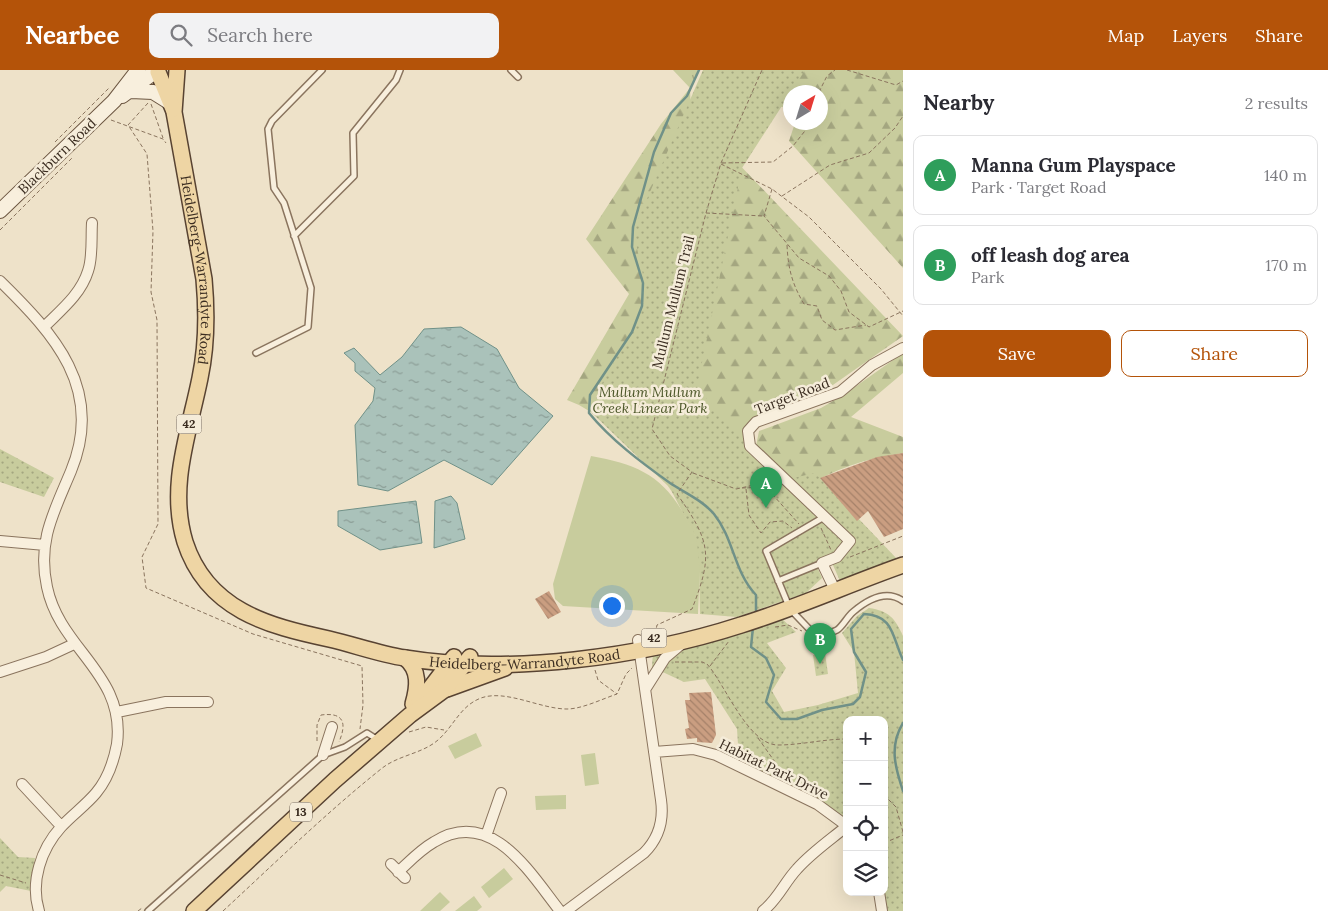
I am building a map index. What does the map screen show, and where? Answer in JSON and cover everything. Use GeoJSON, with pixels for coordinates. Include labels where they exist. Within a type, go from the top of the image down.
{"type":"FeatureCollection","features":[{"type":"Feature","properties":{"kind":"main road","name":"Blackburn Road"},"geometry":{"type":"LineString","coordinates":[[0,211],[114,101],[138,70]]}},
{"type":"Feature","properties":{"kind":"main road","name":"Heidelberg-Warrandyte Road"},"geometry":{"type":"LineString","coordinates":[[172,107],[177,70]]}},
{"type":"Feature","properties":{"kind":"main road","name":"Blackburn Road"},"geometry":{"type":"LineString","coordinates":[[114,101],[159,71]]}},
{"type":"Feature","properties":{"kind":"main road","name":"Heidelberg-Warrandyte Road"},"geometry":{"type":"LineString","coordinates":[[159,71],[172,107],[204,279],[206,307],[205,343],[200,377],[181,460],[178,501],[184,540],[199,571],[223,598],[250,617],[285,630],[404,658],[526,663],[640,650],[709,634]]}},
{"type":"Feature","properties":{"kind":"main road"},"geometry":{"type":"LineString","coordinates":[[131,91],[153,92],[172,107]]}},
{"type":"Feature","properties":{"kind":"main road","name":"Heidelberg-Warrandyte Road"},"geometry":{"type":"LineString","coordinates":[[341,642],[461,659],[640,650],[655,638],[681,634],[736,632],[780,616],[835,590],[903,565]]}},
{"type":"Feature","properties":{"kind":"main road"},"geometry":{"type":"LineString","coordinates":[[404,658],[412,664],[418,688],[410,715]]}},
{"type":"Feature","properties":{"kind":"main road","name":"13"},"geometry":{"type":"LineString","coordinates":[[194,911],[393,730],[444,690],[461,659]]}},
{"type":"Feature","properties":{"kind":"main road","name":"13"},"geometry":{"type":"LineString","coordinates":[[410,715],[461,659]]}},
{"type":"Feature","properties":{"kind":"main road"},"geometry":{"type":"LineString","coordinates":[[444,690],[494,671],[526,663]]}},
{"type":"Feature","properties":{"kind":"street"},"geometry":{"type":"LineString","coordinates":[[44,326],[76,295],[85,281],[89,269],[92,223]]}},
{"type":"Feature","properties":{"kind":"street"},"geometry":{"type":"LineString","coordinates":[[0,281],[57,342],[73,374],[81,409],[79,449],[46,530],[44,571],[54,611],[74,644],[106,683],[117,712],[117,745],[104,780],[96,792],[61,826],[46,847],[39,865],[36,885],[39,911]]}},
{"type":"Feature","properties":{"kind":"street","name":"Target Road"},"geometry":{"type":"LineString","coordinates":[[829,562],[837,557],[850,541],[822,520],[750,446],[748,431],[756,422],[840,392],[872,365],[903,348]]}},
{"type":"Feature","properties":{"kind":"street"},"geometry":{"type":"LineString","coordinates":[[0,541],[45,545]]}},
{"type":"Feature","properties":{"kind":"street"},"geometry":{"type":"LineString","coordinates":[[829,562],[835,590]]}},
{"type":"Feature","properties":{"kind":"street"},"geometry":{"type":"LineString","coordinates":[[646,688],[664,658],[687,640]]}},
{"type":"Feature","properties":{"kind":"street"},"geometry":{"type":"LineString","coordinates":[[0,672],[46,657],[74,644]]}},
{"type":"Feature","properties":{"kind":"street"},"geometry":{"type":"LineString","coordinates":[[566,911],[644,853],[657,836],[661,825],[662,809],[640,650]]}},
{"type":"Feature","properties":{"kind":"street"},"geometry":{"type":"LineString","coordinates":[[117,712],[166,702],[208,702]]}},
{"type":"Feature","properties":{"kind":"street"},"geometry":{"type":"LineString","coordinates":[[323,755],[332,727]]}},
{"type":"Feature","properties":{"kind":"street","name":"Habitat Park Drive"},"geometry":{"type":"LineString","coordinates":[[654,752],[685,748],[716,755],[771,780],[828,810],[843,823]]}},
{"type":"Feature","properties":{"kind":"street"},"geometry":{"type":"LineString","coordinates":[[22,784],[61,826]]}},
{"type":"Feature","properties":{"kind":"street"},"geometry":{"type":"LineString","coordinates":[[486,836],[501,793]]}},
{"type":"Feature","properties":{"kind":"street"},"geometry":{"type":"LineString","coordinates":[[763,911],[780,895],[792,874],[803,862],[843,829]]}},
{"type":"Feature","properties":{"kind":"street"},"geometry":{"type":"LineString","coordinates":[[398,871],[423,849],[441,838],[464,833],[486,836],[501,843],[512,853],[560,911]]}},
{"type":"Feature","properties":{"kind":"street"},"geometry":{"type":"LineString","coordinates":[[880,896],[882,911]]}},
{"type":"Feature","properties":{"kind":"lane"},"geometry":{"type":"LineString","coordinates":[[256,353],[308,327],[311,288],[284,203],[274,188],[268,129],[272,122],[322,70]]}},
{"type":"Feature","properties":{"kind":"lane"},"geometry":{"type":"LineString","coordinates":[[294,236],[354,176],[353,133],[396,80],[400,70]]}},
{"type":"Feature","properties":{"kind":"lane"},"geometry":{"type":"LineString","coordinates":[[511,70],[518,77]]}},
{"type":"Feature","properties":{"kind":"lane"},"geometry":{"type":"LineString","coordinates":[[822,520],[766,552],[778,581],[780,616],[813,634],[824,634],[837,630],[853,612],[883,595],[891,595],[903,601]]}},
{"type":"Feature","properties":{"kind":"lane"},"geometry":{"type":"LineString","coordinates":[[778,581],[829,562]]}},
{"type":"Feature","properties":{"kind":"lane"},"geometry":{"type":"LineString","coordinates":[[148,911],[323,755],[345,747],[367,733],[380,742]]}},
{"type":"Feature","properties":{"kind":"path","name":"Mullum Mullum Trail"},"geometry":{"type":"LineString","coordinates":[[736,489],[692,472],[670,456],[652,429],[706,213],[721,163],[762,70]]}},
{"type":"Feature","properties":{"kind":"path"},"geometry":{"type":"LineString","coordinates":[[823,85],[828,76],[835,70]]}},
{"type":"Feature","properties":{"kind":"path"},"geometry":{"type":"LineString","coordinates":[[847,70],[896,85],[903,81]]}},
{"type":"Feature","properties":{"kind":"path"},"geometry":{"type":"LineString","coordinates":[[49,147],[113,84]]}},
{"type":"Feature","properties":{"kind":"path"},"geometry":{"type":"LineString","coordinates":[[128,125],[150,101]]}},
{"type":"Feature","properties":{"kind":"path"},"geometry":{"type":"LineString","coordinates":[[782,196],[830,165],[870,153],[895,128],[903,116]]}},
{"type":"Feature","properties":{"kind":"path"},"geometry":{"type":"LineString","coordinates":[[105,126],[111,120],[163,139],[166,143]]}},
{"type":"Feature","properties":{"kind":"path"},"geometry":{"type":"LineString","coordinates":[[128,125],[147,154],[153,231],[151,292],[157,320],[158,524],[142,557],[146,588],[253,634],[362,666],[363,705],[361,728],[353,733]]}},
{"type":"Feature","properties":{"kind":"path"},"geometry":{"type":"LineString","coordinates":[[721,163],[772,162],[793,146],[806,130]]}},
{"type":"Feature","properties":{"kind":"path"},"geometry":{"type":"LineString","coordinates":[[0,230],[74,156]]}},
{"type":"Feature","properties":{"kind":"path"},"geometry":{"type":"LineString","coordinates":[[721,163],[772,189],[809,217],[881,290],[903,316]]}},
{"type":"Feature","properties":{"kind":"path"},"geometry":{"type":"LineString","coordinates":[[764,216],[772,189]]}},
{"type":"Feature","properties":{"kind":"path"},"geometry":{"type":"LineString","coordinates":[[706,213],[764,216],[799,258],[829,276],[841,291],[849,312],[866,325]]}},
{"type":"Feature","properties":{"kind":"path"},"geometry":{"type":"LineString","coordinates":[[787,244],[788,268],[794,287],[804,304],[817,306],[822,320],[835,330],[866,325],[869,327],[903,311]]}},
{"type":"Feature","properties":{"kind":"path"},"geometry":{"type":"LineString","coordinates":[[655,638],[654,630],[657,625],[692,609],[703,580],[708,554],[699,525],[677,494],[692,472]]}},
{"type":"Feature","properties":{"kind":"path"},"geometry":{"type":"LineString","coordinates":[[736,489],[777,480]]}},
{"type":"Feature","properties":{"kind":"path"},"geometry":{"type":"LineString","coordinates":[[736,489],[768,487],[776,490],[773,495],[806,530]]}},
{"type":"Feature","properties":{"kind":"path"},"geometry":{"type":"LineString","coordinates":[[746,488],[749,515],[761,532],[770,522],[783,521],[791,525],[796,535]]}},
{"type":"Feature","properties":{"kind":"path"},"geometry":{"type":"LineString","coordinates":[[822,520],[831,550],[829,562],[903,536]]}},
{"type":"Feature","properties":{"kind":"path"},"geometry":{"type":"LineString","coordinates":[[780,616],[788,625],[800,631],[813,634]]}},
{"type":"Feature","properties":{"kind":"path"},"geometry":{"type":"LineString","coordinates":[[709,666],[736,632]]}},
{"type":"Feature","properties":{"kind":"path"},"geometry":{"type":"LineString","coordinates":[[223,911],[279,858],[382,768],[398,758],[426,748],[438,739],[457,714],[479,698],[492,695],[540,707],[569,710],[617,694],[640,650]]}},
{"type":"Feature","properties":{"kind":"path"},"geometry":{"type":"LineString","coordinates":[[594,656],[595,675],[598,680],[617,694]]}},
{"type":"Feature","properties":{"kind":"path"},"geometry":{"type":"LineString","coordinates":[[664,658],[673,662],[702,662],[709,666],[775,762],[776,772],[771,780]]}},
{"type":"Feature","properties":{"kind":"path"},"geometry":{"type":"LineString","coordinates":[[317,741],[316,725],[321,715],[332,714],[341,718],[344,726],[338,744],[346,739]]}},
{"type":"Feature","properties":{"kind":"path"},"geometry":{"type":"LineString","coordinates":[[393,730],[402,734],[426,727],[445,730]]}},
{"type":"Feature","properties":{"kind":"path"},"geometry":{"type":"LineString","coordinates":[[756,735],[776,745],[843,739]]}},
{"type":"Feature","properties":{"kind":"path"},"geometry":{"type":"LineString","coordinates":[[888,799],[896,807],[903,832]]}},
{"type":"Feature","properties":{"kind":"path"},"geometry":{"type":"LineString","coordinates":[[888,841],[903,835]]}},
{"type":"Feature","properties":{"kind":"path"},"geometry":{"type":"LineString","coordinates":[[0,875],[36,885]]}},
{"type":"Feature","properties":{"kind":"path"},"geometry":{"type":"LineString","coordinates":[[138,911],[146,904]]}},
{"type":"Feature","properties":{"kind":"green space"},"geometry":{"type":"Polygon","coordinates":[[[673,70],[698,70],[690,88],[673,70]]]}},
{"type":"Feature","properties":{"kind":"green space","name":"Mullum Mullum Creek Linear Park"},"geometry":{"type":"Polygon","coordinates":[[[703,70],[805,70],[795,85],[783,85],[783,104],[742,168],[697,387],[748,447],[768,467],[749,488],[815,473],[898,560],[840,581],[829,556],[815,562],[822,578],[806,593],[737,617],[700,614],[699,571],[695,536],[672,492],[592,413],[595,396],[646,304],[644,279],[633,231],[703,70]]]}},
{"type":"Feature","properties":{"kind":"green space"},"geometry":{"type":"Polygon","coordinates":[[[760,70],[903,70],[903,268],[789,141],[793,130],[828,130],[828,85],[783,85],[783,107],[744,97],[760,70]]]}},
{"type":"Feature","properties":{"kind":"green space"},"geometry":{"type":"Polygon","coordinates":[[[690,88],[691,114],[903,336],[820,394],[752,418],[746,428],[748,447],[779,477],[756,480],[692,472],[579,405],[567,400],[629,294],[586,239],[661,124],[690,88]]]}},
{"type":"Feature","properties":{"kind":"green space"},"geometry":{"type":"Polygon","coordinates":[[[903,353],[903,373],[851,417],[903,437],[903,453],[851,465],[803,489],[756,446],[759,431],[821,408],[845,394],[903,353]]]}},
{"type":"Feature","properties":{"kind":"green space"},"geometry":{"type":"Polygon","coordinates":[[[0,449],[54,478],[44,497],[0,482],[0,449]]]}},
{"type":"Feature","properties":{"kind":"green space"},"geometry":{"type":"Polygon","coordinates":[[[591,456],[634,467],[656,480],[675,500],[694,532],[698,547],[698,614],[563,606],[555,599],[553,584],[591,456]]]}},
{"type":"Feature","properties":{"kind":"green space"},"geometry":{"type":"Polygon","coordinates":[[[869,608],[882,611],[894,620],[903,636],[903,911],[887,911],[885,896],[888,896],[888,716],[843,716],[843,817],[819,800],[739,760],[737,729],[705,679],[684,682],[652,667],[653,651],[777,614],[796,632],[767,643],[786,668],[772,691],[784,712],[818,705],[858,693],[854,652],[842,633],[857,616],[869,608]]]}},
{"type":"Feature","properties":{"kind":"green space"},"geometry":{"type":"Polygon","coordinates":[[[825,653],[828,674],[816,676],[813,655],[825,653]]]}},
{"type":"Feature","properties":{"kind":"green space"},"geometry":{"type":"Polygon","coordinates":[[[476,733],[482,746],[455,759],[448,746],[476,733]]]}},
{"type":"Feature","properties":{"kind":"green space"},"geometry":{"type":"Polygon","coordinates":[[[595,753],[599,784],[585,786],[581,755],[595,753]]]}},
{"type":"Feature","properties":{"kind":"green space"},"geometry":{"type":"Polygon","coordinates":[[[566,795],[566,809],[536,810],[535,796],[566,795]]]}},
{"type":"Feature","properties":{"kind":"green space"},"geometry":{"type":"Polygon","coordinates":[[[0,838],[18,857],[35,858],[31,891],[6,886],[0,892],[0,838]]]}},
{"type":"Feature","properties":{"kind":"green space"},"geometry":{"type":"Polygon","coordinates":[[[504,868],[513,879],[489,898],[481,887],[504,868]]]}},
{"type":"Feature","properties":{"kind":"green space"},"geometry":{"type":"Polygon","coordinates":[[[440,892],[450,902],[440,911],[420,911],[440,892]]]}},
{"type":"Feature","properties":{"kind":"green space"},"geometry":{"type":"Polygon","coordinates":[[[474,896],[482,907],[477,911],[455,911],[474,896]]]}},
{"type":"Feature","properties":{"kind":"water"},"geometry":{"type":"Polygon","coordinates":[[[461,327],[497,349],[519,388],[553,416],[492,485],[444,460],[388,491],[358,485],[355,425],[373,401],[375,388],[355,371],[355,363],[344,353],[354,348],[380,375],[402,357],[424,329],[461,327]]]}},
{"type":"Feature","properties":{"kind":"water"},"geometry":{"type":"Polygon","coordinates":[[[451,496],[457,503],[465,539],[434,548],[435,501],[451,496]]]}},
{"type":"Feature","properties":{"kind":"water"},"geometry":{"type":"Polygon","coordinates":[[[416,501],[422,543],[380,550],[338,526],[338,511],[416,501]]]}},
{"type":"Feature","properties":{"kind":"building"},"geometry":{"type":"Polygon","coordinates":[[[903,453],[903,529],[884,537],[868,511],[857,521],[820,478],[877,457],[903,453]]]}},
{"type":"Feature","properties":{"kind":"building"},"geometry":{"type":"Polygon","coordinates":[[[549,591],[561,612],[548,619],[535,599],[549,591]]]}},
{"type":"Feature","properties":{"kind":"building"},"geometry":{"type":"Polygon","coordinates":[[[711,692],[716,735],[712,743],[697,742],[697,738],[687,739],[685,729],[689,728],[685,700],[690,700],[689,693],[711,692]]]}},
{"type":"Feature","properties":{"kind":"waterway"},"geometry":{"type":"LineString","coordinates":[[699,70],[687,96],[671,113],[654,152],[633,227],[632,247],[643,283],[642,306],[632,332],[590,395],[589,413],[627,451],[670,483],[699,501],[714,514],[726,534],[743,576],[756,595],[756,615]]}},
{"type":"Feature","properties":{"kind":"waterway"},"geometry":{"type":"LineString","coordinates":[[753,627],[751,647],[766,658],[774,675],[766,702],[781,719],[797,719],[822,710],[853,704],[860,697],[866,672],[854,652],[851,629],[864,614],[874,615],[887,623],[903,660]]}},
{"type":"Feature","properties":{"kind":"waterway"},"geometry":{"type":"LineString","coordinates":[[903,723],[895,748],[896,765],[903,791]]}},
{"type":"Feature","properties":{"kind":"place","name":"Manna Gum Playspace"},"geometry":{"type":"Point","coordinates":[766,508]}},
{"type":"Feature","properties":{"kind":"place","name":"off leash dog area"},"geometry":{"type":"Point","coordinates":[820,664]}}]}
